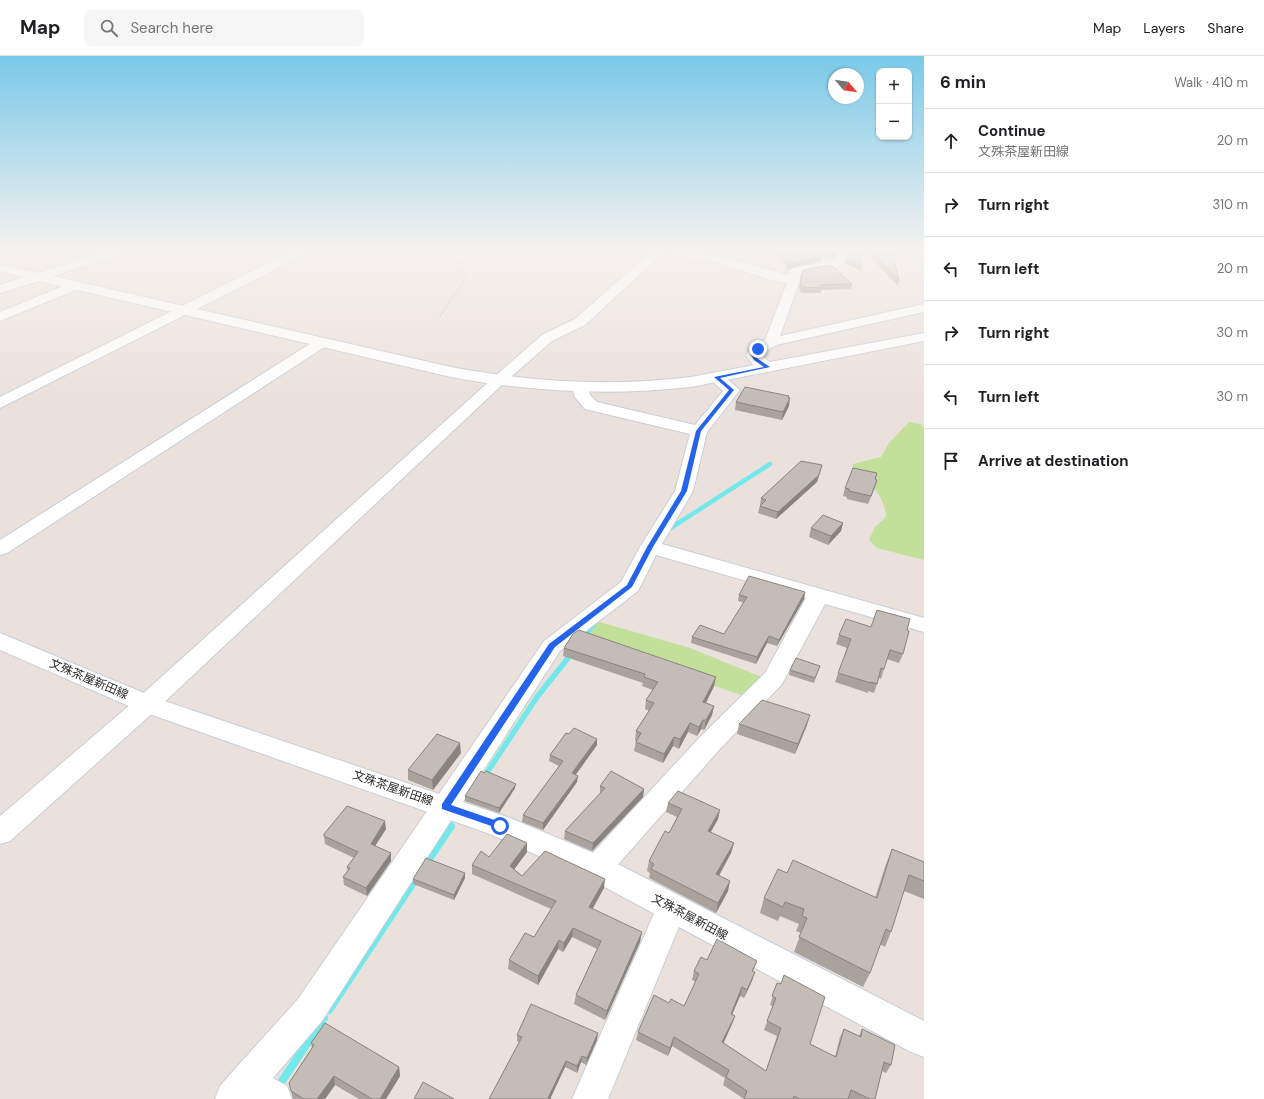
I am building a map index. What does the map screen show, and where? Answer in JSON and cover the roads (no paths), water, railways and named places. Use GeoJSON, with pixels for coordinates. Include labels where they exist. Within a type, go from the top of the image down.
{"type":"FeatureCollection","features":[{"type":"Feature","properties":{"kind":"street"},"geometry":{"type":"LineString","coordinates":[[0,318],[44,299]]}},
{"type":"Feature","properties":{"kind":"street"},"geometry":{"type":"LineString","coordinates":[[130,299],[451,372],[498,381],[581,388],[657,386],[716,377],[924,337]]}},
{"type":"Feature","properties":{"kind":"street"},"geometry":{"type":"LineString","coordinates":[[0,403],[203,299]]}},
{"type":"Feature","properties":{"kind":"street"},"geometry":{"type":"LineString","coordinates":[[0,833],[147,704],[498,381],[547,338],[580,322],[606,299]]}},
{"type":"Feature","properties":{"kind":"street"},"geometry":{"type":"LineString","coordinates":[[771,342],[787,299]]}},
{"type":"Feature","properties":{"kind":"street"},"geometry":{"type":"LineString","coordinates":[[768,367],[756,360],[754,355],[758,349],[771,342],[924,308]]}},
{"type":"Feature","properties":{"kind":"street"},"geometry":{"type":"LineString","coordinates":[[0,549],[321,343]]}},
{"type":"Feature","properties":{"kind":"street"},"geometry":{"type":"LineString","coordinates":[[251,1093],[310,1010],[552,646],[630,586],[650,547],[684,491],[699,431],[732,390],[716,377]]}},
{"type":"Feature","properties":{"kind":"street"},"geometry":{"type":"LineString","coordinates":[[581,388],[582,396],[591,406],[699,431]]}},
{"type":"Feature","properties":{"kind":"street"},"geometry":{"type":"LineString","coordinates":[[650,547],[924,625]]}},
{"type":"Feature","properties":{"kind":"street"},"geometry":{"type":"LineString","coordinates":[[597,868],[710,743],[774,678],[819,596]]}},
{"type":"Feature","properties":{"kind":"street","name":"文殊茶屋新田線"},"geometry":{"type":"LineString","coordinates":[[0,641],[147,704],[500,826],[597,868],[924,1040]]}},
{"type":"Feature","properties":{"kind":"street"},"geometry":{"type":"LineString","coordinates":[[590,1099],[672,907]]}},
{"type":"Feature","properties":{"kind":"waterway"},"geometry":{"type":"LineString","coordinates":[[666,531],[770,464]]}},
{"type":"Feature","properties":{"kind":"waterway"},"geometry":{"type":"LineString","coordinates":[[583,638],[596,621]]}},
{"type":"Feature","properties":{"kind":"waterway"},"geometry":{"type":"LineString","coordinates":[[484,777],[537,697],[572,653]]}},
{"type":"Feature","properties":{"kind":"waterway"},"geometry":{"type":"LineString","coordinates":[[425,865],[451,826]]}},
{"type":"Feature","properties":{"kind":"waterway"},"geometry":{"type":"LineString","coordinates":[[329,1010],[416,878]]}},
{"type":"Feature","properties":{"kind":"waterway"},"geometry":{"type":"LineString","coordinates":[[270,1099],[324,1018]]}}]}
